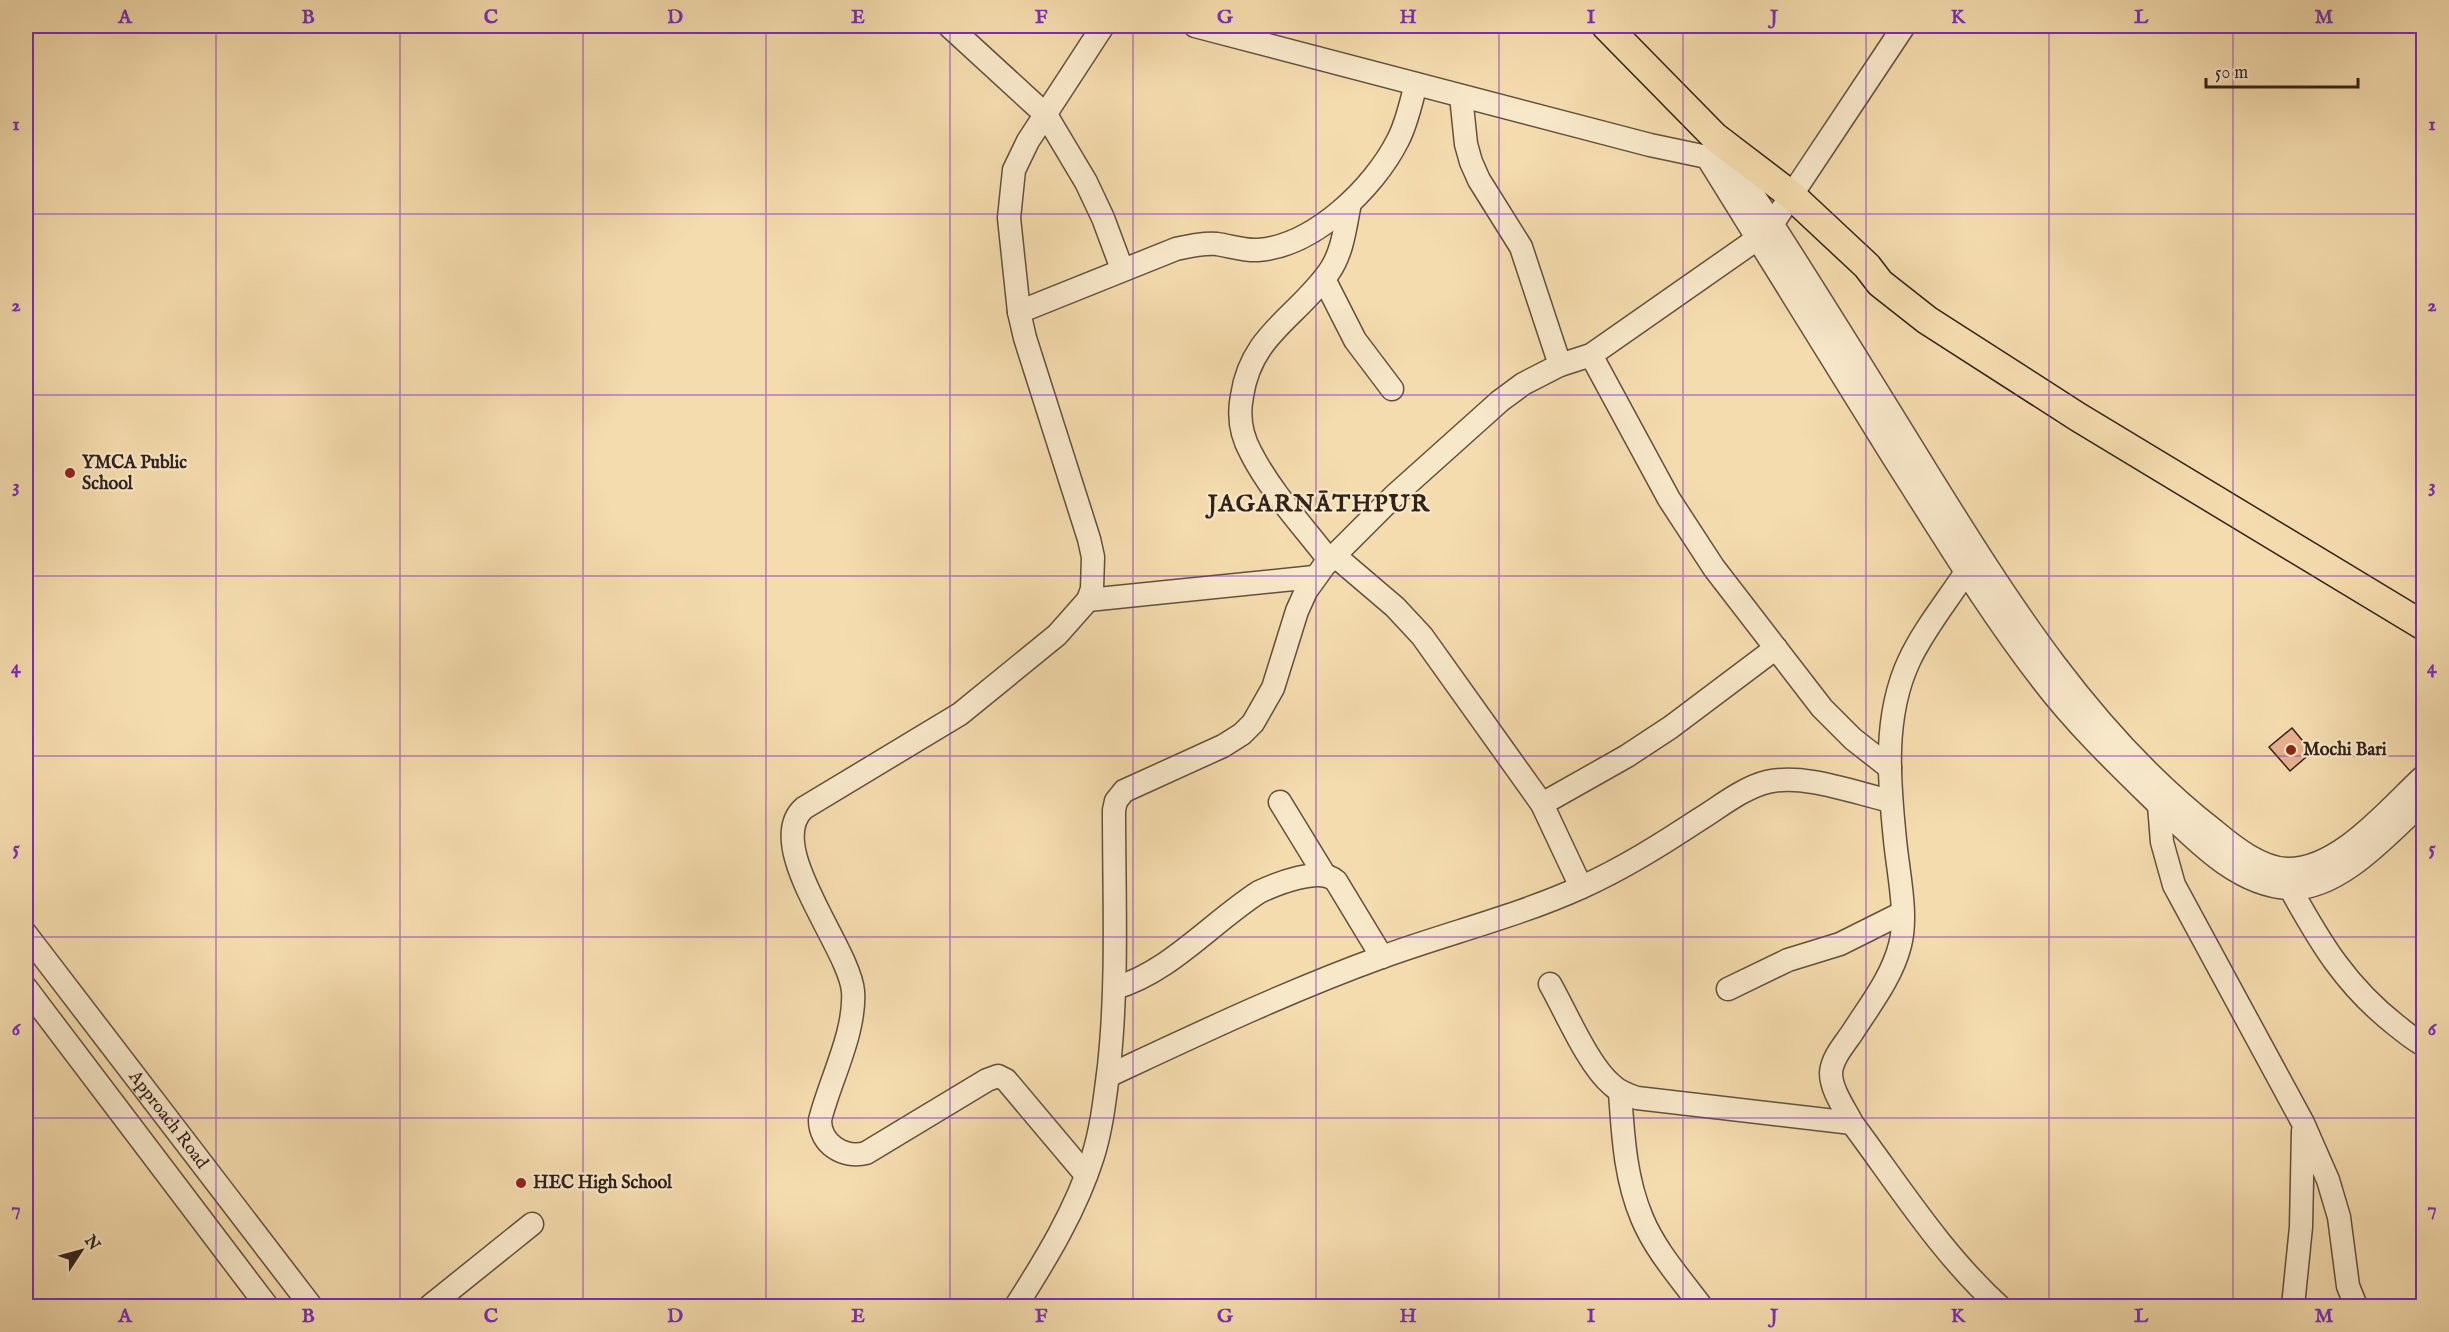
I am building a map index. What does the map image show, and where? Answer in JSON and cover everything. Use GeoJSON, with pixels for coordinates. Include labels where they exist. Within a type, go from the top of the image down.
{"type":"FeatureCollection","features":[{"type":"Feature","properties":{"kind":"main road"},"geometry":{"type":"LineString","coordinates":[[1606,26],[1688,111],[1724,156],[1791,195],[1867,266],[1880,283],[1927,320],[2006,371],[2424,626]]}},
{"type":"Feature","properties":{"kind":"main road"},"geometry":{"type":"LineString","coordinates":[[1867,266],[1888,271],[1924,298],[2142,437],[2424,604]]}},
{"type":"Feature","properties":{"kind":"street"},"geometry":{"type":"LineString","coordinates":[[949,26],[1046,115],[1086,182],[1103,218],[1122,269]]}},
{"type":"Feature","properties":{"kind":"street"},"geometry":{"type":"LineString","coordinates":[[1086,1175],[1006,1080],[998,1076],[987,1080],[866,1153],[858,1156],[844,1153],[827,1141],[822,1135],[820,1120],[851,1020],[853,989],[850,975],[798,868],[793,836],[796,818],[804,808],[960,714],[1057,635],[1088,600],[1092,589],[1093,573],[1089,539],[1025,338],[1019,312],[1009,218],[1011,189],[1020,156],[1103,26]]}},
{"type":"Feature","properties":{"kind":"street"},"geometry":{"type":"LineString","coordinates":[[1195,26],[1650,145],[1724,156],[1773,223],[1833,341],[1966,572],[2043,682],[2113,760],[2184,829],[2244,875],[2268,884],[2290,888],[2313,886],[2332,878],[2364,855],[2424,801]]}},
{"type":"Feature","properties":{"kind":"street"},"geometry":{"type":"LineString","coordinates":[[1016,1306],[1038,1273],[1078,1198],[1105,1109],[1115,988],[1114,810],[1116,801],[1124,791],[1134,785],[1206,755],[1242,734],[1254,723],[1274,688],[1297,611],[1314,578],[1394,496],[1500,401],[1523,384],[1560,365],[1591,356],[1757,239],[1773,223],[1904,26]]}},
{"type":"Feature","properties":{"kind":"street"},"geometry":{"type":"LineString","coordinates":[[1019,312],[1176,249],[1198,244],[1217,244],[1249,250],[1273,247],[1316,229],[1350,203],[1377,172],[1398,140],[1416,84]]}},
{"type":"Feature","properties":{"kind":"street"},"geometry":{"type":"LineString","coordinates":[[1461,96],[1466,144],[1471,162],[1479,180],[1521,247],[1560,365]]}},
{"type":"Feature","properties":{"kind":"street"},"geometry":{"type":"LineString","coordinates":[[1724,156],[1757,239],[1833,341],[2062,676],[2110,734],[2195,816],[2236,848],[2283,869],[2300,868],[2319,863],[2360,836],[2424,776]]}},
{"type":"Feature","properties":{"kind":"street"},"geometry":{"type":"LineString","coordinates":[[1350,203],[1338,258],[1324,279],[1262,344],[1252,360],[1245,376],[1239,411],[1242,432],[1255,460],[1331,558],[1395,607],[1422,636],[1542,804],[1581,887]]}},
{"type":"Feature","properties":{"kind":"street"},"geometry":{"type":"LineString","coordinates":[[1324,279],[1355,340],[1392,389]]}},
{"type":"Feature","properties":{"kind":"street"},"geometry":{"type":"LineString","coordinates":[[1591,356],[1684,524],[1714,568],[1837,725],[1890,768]]}},
{"type":"Feature","properties":{"kind":"street"},"geometry":{"type":"LineString","coordinates":[[1966,572],[1910,660],[1895,708],[1890,768],[1902,913],[1900,944],[1882,987],[1832,1066],[1831,1076],[1852,1123],[1944,1248],[1966,1274],[1999,1306]]}},
{"type":"Feature","properties":{"kind":"street"},"geometry":{"type":"LineString","coordinates":[[1088,600],[1314,578]]}},
{"type":"Feature","properties":{"kind":"street"},"geometry":{"type":"LineString","coordinates":[[1542,804],[1627,756],[1671,727],[1776,648]]}},
{"type":"Feature","properties":{"kind":"street"},"geometry":{"type":"LineString","coordinates":[[1108,1076],[1251,1009],[1382,957],[1533,907],[1581,887],[1626,866],[1731,799],[1766,782],[1783,779],[1801,780],[1891,801]]}},
{"type":"Feature","properties":{"kind":"street"},"geometry":{"type":"LineString","coordinates":[[1280,802],[1324,874],[1336,881],[1382,957]]}},
{"type":"Feature","properties":{"kind":"street"},"geometry":{"type":"LineString","coordinates":[[2159,805],[2162,842],[2174,885],[2303,1123],[2334,1197],[2348,1286],[2356,1306]]}},
{"type":"Feature","properties":{"kind":"street"},"geometry":{"type":"LineString","coordinates":[[1115,988],[1132,983],[1153,972],[1259,892],[1290,881],[1324,874]]}},
{"type":"Feature","properties":{"kind":"street"},"geometry":{"type":"LineString","coordinates":[[2290,888],[2322,946],[2351,984],[2383,1015],[2424,1046]]}},
{"type":"Feature","properties":{"kind":"street"},"geometry":{"type":"LineString","coordinates":[[1728,989],[1788,960],[1840,944],[1902,913]]}},
{"type":"Feature","properties":{"kind":"street","name":"Approach Road"},"geometry":{"type":"LineString","coordinates":[[26,934],[312,1306]]}},
{"type":"Feature","properties":{"kind":"street"},"geometry":{"type":"LineString","coordinates":[[1550,984],[1592,1059],[1610,1084],[1620,1092],[1637,1098],[1852,1123]]}},
{"type":"Feature","properties":{"kind":"street","name":"Approach Road"},"geometry":{"type":"LineString","coordinates":[[26,988],[267,1306]]}},
{"type":"Feature","properties":{"kind":"street"},"geometry":{"type":"LineString","coordinates":[[1620,1092],[1625,1155],[1642,1219],[1662,1252],[1701,1306]]}},
{"type":"Feature","properties":{"kind":"street"},"geometry":{"type":"LineString","coordinates":[[2293,1306],[2300,1236],[2303,1123]]}},
{"type":"Feature","properties":{"kind":"street"},"geometry":{"type":"LineString","coordinates":[[430,1306],[532,1224]]}},
{"type":"Feature","properties":{"kind":"building","name":"Mochi Bari"},"geometry":{"type":"Polygon","coordinates":[[[2292,728],[2312,752],[2290,771],[2269,747],[2292,728]]]}},
{"type":"Feature","properties":{"kind":"place","name":"YMCA Public School"},"geometry":{"type":"Point","coordinates":[70,473]}},
{"type":"Feature","properties":{"kind":"place","name":"Mochi Bari"},"geometry":{"type":"Point","coordinates":[2291,750]}},
{"type":"Feature","properties":{"kind":"place","name":"HEC High School"},"geometry":{"type":"Point","coordinates":[521,1183]}},
{"type":"Feature","properties":{"kind":"district","name":"JAGARNĀTHPUR"},"geometry":{"type":"Point","coordinates":[1319,504]}}]}
